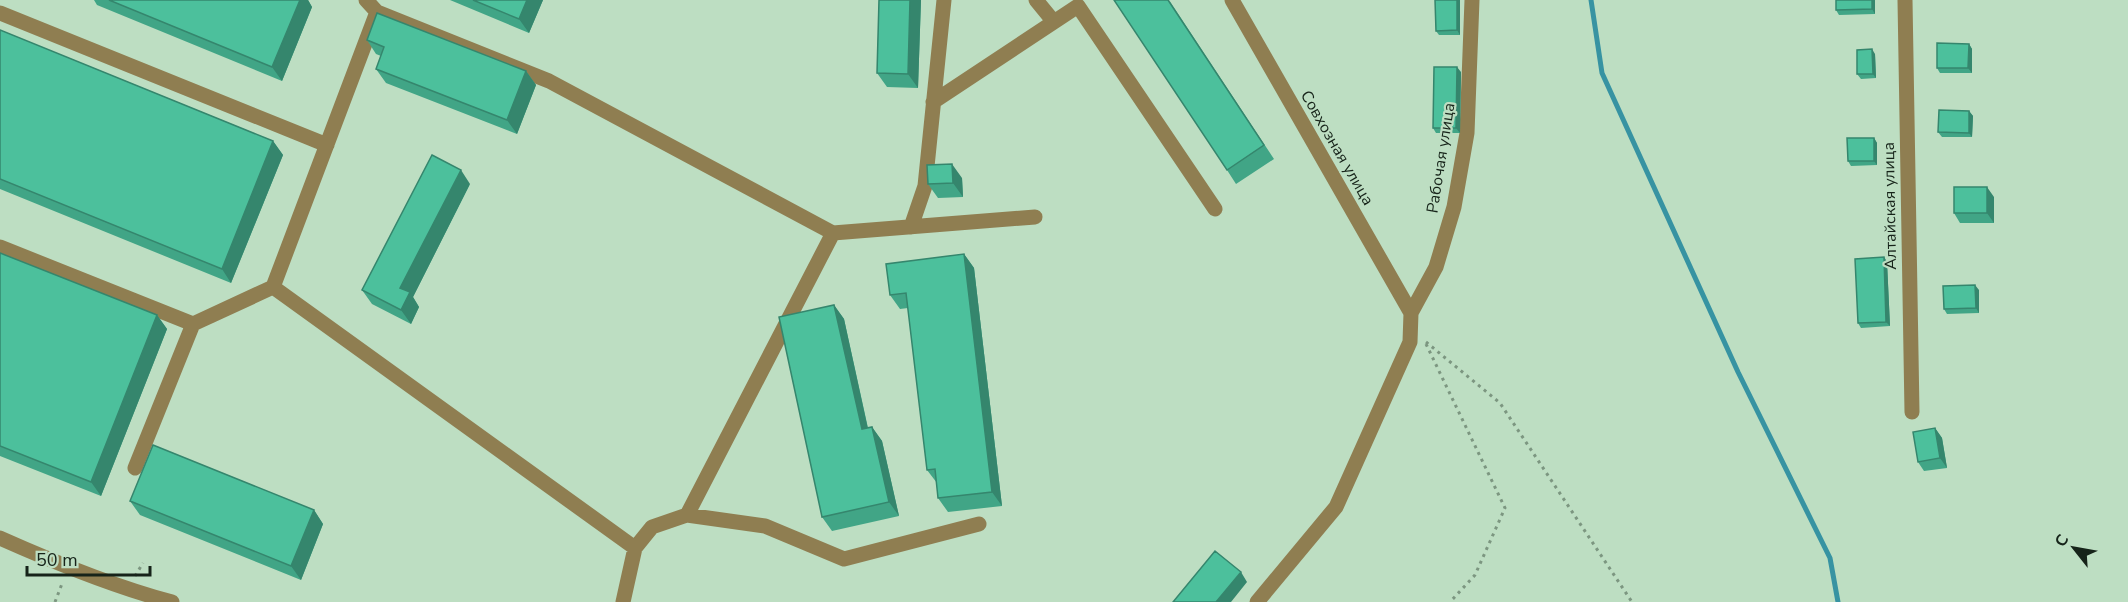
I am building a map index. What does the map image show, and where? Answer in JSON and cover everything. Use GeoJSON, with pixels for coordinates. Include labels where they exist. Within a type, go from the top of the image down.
{"type":"FeatureCollection","features":[{"type":"Feature","properties":{"kind":"street"},"geometry":{"type":"LineString","coordinates":[[366,0],[377,12],[549,81],[833,233],[1035,217]]}},
{"type":"Feature","properties":{"kind":"street"},"geometry":{"type":"LineString","coordinates":[[911,227],[925,186],[944,0]]}},
{"type":"Feature","properties":{"kind":"street"},"geometry":{"type":"LineString","coordinates":[[1036,0],[1054,22]]}},
{"type":"Feature","properties":{"kind":"street","name":"Совхозная улица"},"geometry":{"type":"LineString","coordinates":[[1233,0],[1411,313]]}},
{"type":"Feature","properties":{"kind":"street","name":"Рабочая улица"},"geometry":{"type":"LineString","coordinates":[[1411,313],[1436,267],[1454,207],[1467,133],[1472,0]]}},
{"type":"Feature","properties":{"kind":"street","name":"Алтайская улица"},"geometry":{"type":"LineString","coordinates":[[1905,0],[1912,412]]}},
{"type":"Feature","properties":{"kind":"street"},"geometry":{"type":"LineString","coordinates":[[933,102],[1078,6],[1215,209]]}},
{"type":"Feature","properties":{"kind":"street"},"geometry":{"type":"LineString","coordinates":[[135,468],[194,324],[273,287],[377,12]]}},
{"type":"Feature","properties":{"kind":"street"},"geometry":{"type":"LineString","coordinates":[[0,13],[327,145]]}},
{"type":"Feature","properties":{"kind":"street"},"geometry":{"type":"LineString","coordinates":[[687,515],[833,233]]}},
{"type":"Feature","properties":{"kind":"street"},"geometry":{"type":"LineString","coordinates":[[0,247],[194,324]]}},
{"type":"Feature","properties":{"kind":"street"},"geometry":{"type":"LineString","coordinates":[[273,287],[635,548]]}},
{"type":"Feature","properties":{"kind":"street"},"geometry":{"type":"LineString","coordinates":[[1257,602],[1336,507],[1410,342],[1411,313]]}},
{"type":"Feature","properties":{"kind":"street"},"geometry":{"type":"LineString","coordinates":[[623,602],[635,548],[652,527],[687,515],[765,526],[844,559],[979,524]]}},
{"type":"Feature","properties":{"kind":"street"},"geometry":{"type":"LineString","coordinates":[[0,538],[67,568],[172,602]]}},
{"type":"Feature","properties":{"kind":"path"},"geometry":{"type":"LineString","coordinates":[[1450,602],[1475,575],[1505,508],[1424,341],[1500,403],[1632,602]]}},
{"type":"Feature","properties":{"kind":"path"},"geometry":{"type":"LineString","coordinates":[[55,602],[67,568]]}},
{"type":"Feature","properties":{"kind":"building"},"geometry":{"type":"Polygon","coordinates":[[[109,0],[300,0],[272,67],[109,0]]]}},
{"type":"Feature","properties":{"kind":"building"},"geometry":{"type":"Polygon","coordinates":[[[473,0],[527,0],[519,19],[473,0]]]}},
{"type":"Feature","properties":{"kind":"building"},"geometry":{"type":"Polygon","coordinates":[[[879,0],[910,0],[908,74],[877,73],[879,0]]]}},
{"type":"Feature","properties":{"kind":"building"},"geometry":{"type":"Polygon","coordinates":[[[1114,0],[1168,0],[1264,145],[1227,170],[1114,0]]]}},
{"type":"Feature","properties":{"kind":"building"},"geometry":{"type":"Polygon","coordinates":[[[1435,0],[1457,0],[1457,30],[1436,31],[1435,0]]]}},
{"type":"Feature","properties":{"kind":"building"},"geometry":{"type":"Polygon","coordinates":[[[1836,0],[1872,0],[1872,9],[1836,10],[1836,0]]]}},
{"type":"Feature","properties":{"kind":"building"},"geometry":{"type":"Polygon","coordinates":[[[377,13],[526,71],[507,120],[376,69],[384,47],[367,40],[377,13]]]}},
{"type":"Feature","properties":{"kind":"building"},"geometry":{"type":"Polygon","coordinates":[[[0,30],[273,141],[222,269],[0,179],[0,30]]]}},
{"type":"Feature","properties":{"kind":"building"},"geometry":{"type":"Polygon","coordinates":[[[1937,43],[1969,44],[1968,68],[1937,68],[1937,43]]]}},
{"type":"Feature","properties":{"kind":"building"},"geometry":{"type":"Polygon","coordinates":[[[1872,49],[1873,74],[1857,74],[1857,50],[1872,49]]]}},
{"type":"Feature","properties":{"kind":"building"},"geometry":{"type":"Polygon","coordinates":[[[1434,67],[1457,67],[1456,128],[1433,128],[1434,67]]]}},
{"type":"Feature","properties":{"kind":"building"},"geometry":{"type":"Polygon","coordinates":[[[1939,110],[1969,111],[1969,133],[1938,132],[1939,110]]]}},
{"type":"Feature","properties":{"kind":"building"},"geometry":{"type":"Polygon","coordinates":[[[1847,138],[1874,138],[1874,161],[1848,161],[1847,138]]]}},
{"type":"Feature","properties":{"kind":"building"},"geometry":{"type":"Polygon","coordinates":[[[432,155],[461,170],[400,288],[410,292],[401,310],[362,290],[432,155]]]}},
{"type":"Feature","properties":{"kind":"building"},"geometry":{"type":"Polygon","coordinates":[[[952,164],[953,183],[928,184],[927,165],[952,164]]]}},
{"type":"Feature","properties":{"kind":"building"},"geometry":{"type":"Polygon","coordinates":[[[1954,187],[1987,187],[1987,213],[1954,213],[1954,187]]]}},
{"type":"Feature","properties":{"kind":"building"},"geometry":{"type":"Polygon","coordinates":[[[0,253],[157,315],[91,482],[0,446],[0,253]]]}},
{"type":"Feature","properties":{"kind":"building"},"geometry":{"type":"Polygon","coordinates":[[[964,254],[992,492],[938,498],[935,469],[927,470],[906,293],[890,295],[886,264],[964,254]]]}},
{"type":"Feature","properties":{"kind":"building"},"geometry":{"type":"Polygon","coordinates":[[[1884,257],[1886,322],[1858,323],[1855,259],[1884,257]]]}},
{"type":"Feature","properties":{"kind":"building"},"geometry":{"type":"Polygon","coordinates":[[[1975,285],[1976,308],[1944,309],[1943,286],[1975,285]]]}},
{"type":"Feature","properties":{"kind":"building"},"geometry":{"type":"Polygon","coordinates":[[[834,305],[862,429],[872,427],[889,502],[822,517],[779,317],[834,305]]]}},
{"type":"Feature","properties":{"kind":"building"},"geometry":{"type":"Polygon","coordinates":[[[1935,428],[1940,458],[1918,462],[1913,432],[1935,428]]]}},
{"type":"Feature","properties":{"kind":"building"},"geometry":{"type":"Polygon","coordinates":[[[153,445],[314,510],[291,566],[130,501],[153,445]]]}},
{"type":"Feature","properties":{"kind":"building"},"geometry":{"type":"Polygon","coordinates":[[[1215,551],[1241,572],[1216,602],[1173,602],[1215,551]]]}},
{"type":"Feature","properties":{"kind":"waterway"},"geometry":{"type":"LineString","coordinates":[[1591,0],[1602,73],[1738,372],[1830,558],[1838,602]]}}]}
